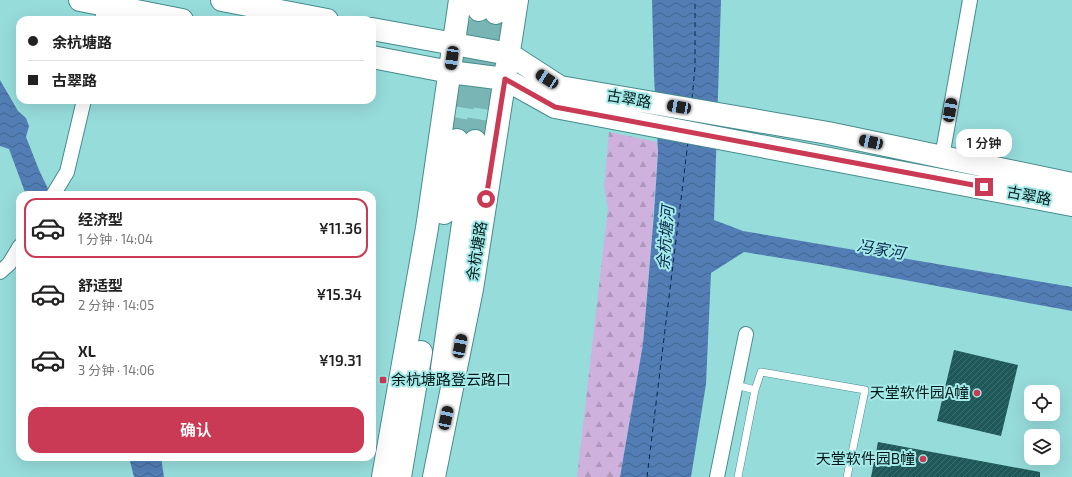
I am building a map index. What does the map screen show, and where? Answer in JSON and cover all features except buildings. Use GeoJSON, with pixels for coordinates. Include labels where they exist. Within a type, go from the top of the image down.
{"type":"FeatureCollection","features":[{"type":"Feature","properties":{"kind":"main road"},"geometry":{"type":"LineString","coordinates":[[80,0],[103,13],[137,16]]}},
{"type":"Feature","properties":{"kind":"main road"},"geometry":{"type":"LineString","coordinates":[[222,0],[306,16]]}},
{"type":"Feature","properties":{"kind":"main road","name":"余杭塘路"},"geometry":{"type":"LineString","coordinates":[[434,477],[472,289],[517,0]]}},
{"type":"Feature","properties":{"kind":"main road"},"geometry":{"type":"LineString","coordinates":[[383,477],[427,228],[454,44],[483,4]]}},
{"type":"Feature","properties":{"kind":"main road","name":"古翠路"},"geometry":{"type":"LineString","coordinates":[[376,29],[509,54],[558,97],[828,133],[1072,184]]}},
{"type":"Feature","properties":{"kind":"main road","name":"古翠路"},"geometry":{"type":"LineString","coordinates":[[376,58],[450,72],[505,79],[558,97],[822,157],[1072,204]]}},
{"type":"Feature","properties":{"kind":"main road","name":"余杭塘路"},"geometry":{"type":"LineString","coordinates":[[400,477],[466,140],[437,398],[420,477]]}},
{"type":"Feature","properties":{"kind":"street"},"geometry":{"type":"LineString","coordinates":[[942,157],[970,0]]}},
{"type":"Feature","properties":{"kind":"street"},"geometry":{"type":"LineString","coordinates":[[55,191],[67,172],[83,104]]}},
{"type":"Feature","properties":{"kind":"street"},"geometry":{"type":"LineString","coordinates":[[4,268],[16,252]]}},
{"type":"Feature","properties":{"kind":"street"},"geometry":{"type":"LineString","coordinates":[[717,477],[746,334]]}},
{"type":"Feature","properties":{"kind":"lane"},"geometry":{"type":"LineString","coordinates":[[738,477],[755,390],[761,372],[865,390],[847,477]]}},
{"type":"Feature","properties":{"kind":"lane"},"geometry":{"type":"LineString","coordinates":[[736,385],[755,390]]}},
{"type":"Feature","properties":{"kind":"green space"},"geometry":{"type":"Polygon","coordinates":[[[609,132],[657,142],[658,152],[643,344],[620,477],[577,477],[608,208],[604,187],[609,132]]]}},
{"type":"Feature","properties":{"kind":"water","name":"余杭塘河"},"geometry":{"type":"Polygon","coordinates":[[[652,0],[721,0],[714,220],[743,231],[1072,287],[1072,311],[818,264],[744,252],[711,273],[706,384],[691,477],[620,477],[643,344],[654,213],[658,152],[652,0]]]}},
{"type":"Feature","properties":{"kind":"water"},"geometry":{"type":"Polygon","coordinates":[[[0,80],[18,111],[26,118],[29,126],[26,137],[49,191],[25,191],[9,149],[0,146],[0,80]]]}},
{"type":"Feature","properties":{"kind":"water"},"geometry":{"type":"Polygon","coordinates":[[[130,461],[162,461],[164,477],[134,477],[130,461]]]}},
{"type":"Feature","properties":{"kind":"ferry route"},"geometry":{"type":"LineString","coordinates":[[692,99],[695,67],[695,0]]}},
{"type":"Feature","properties":{"kind":"ferry route"},"geometry":{"type":"LineString","coordinates":[[647,477],[688,142]]}},
{"type":"Feature","properties":{"kind":"tunnel"},"geometry":{"type":"LineString","coordinates":[[457,140],[479,10]]}},
{"type":"Feature","properties":{"kind":"tunnel"},"geometry":{"type":"LineString","coordinates":[[475,141],[496,13]]}},
{"type":"Feature","properties":{"kind":"place","name":"余杭塘路登云路口"},"geometry":{"type":"Point","coordinates":[383,380]}},
{"type":"Feature","properties":{"kind":"place","name":"天堂软件园A幢"},"geometry":{"type":"Point","coordinates":[977,393]}},
{"type":"Feature","properties":{"kind":"place","name":"天堂软件园B幢"},"geometry":{"type":"Point","coordinates":[923,459]}},
{"type":"Feature","properties":{"kind":"route"},"geometry":{"type":"LineString","coordinates":[[486,199],[505,79],[555,107],[984,187]]}},
{"type":"Feature","properties":{"kind":"water label","name":"冯家河"},"geometry":{"type":"Point","coordinates":[881,249]}}]}
